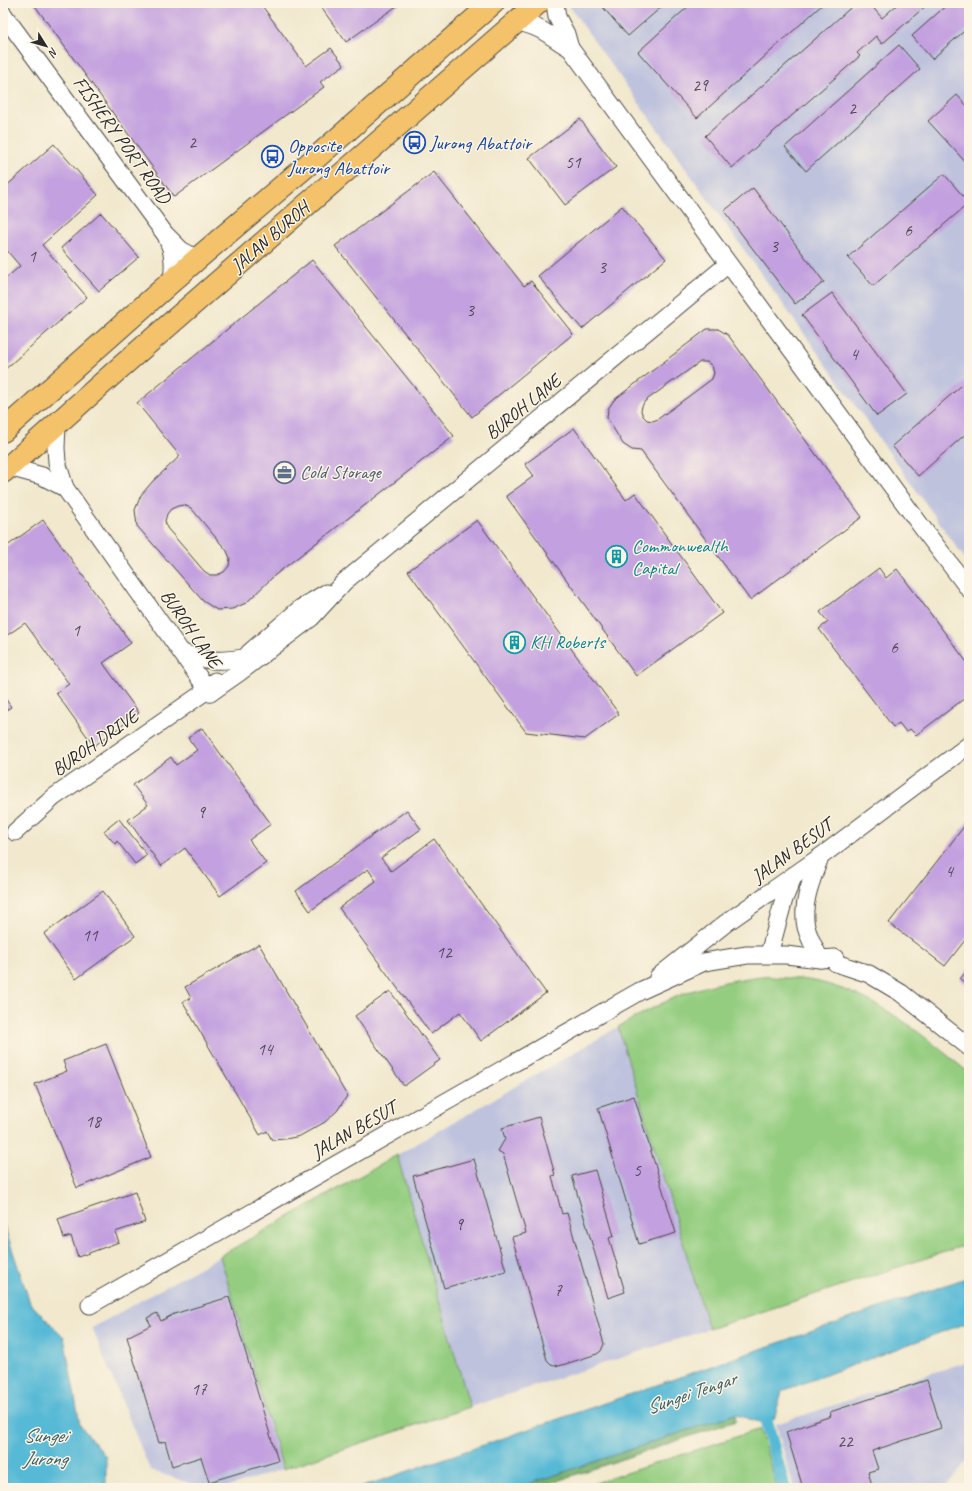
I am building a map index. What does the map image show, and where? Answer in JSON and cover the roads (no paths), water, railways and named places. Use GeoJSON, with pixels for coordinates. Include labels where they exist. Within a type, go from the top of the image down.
{"type":"FeatureCollection","features":[{"type":"Feature","properties":{"kind":"highway","name":"JALAN BUROH"},"geometry":{"type":"LineString","coordinates":[[3,431],[197,259],[318,156],[493,3]]}},
{"type":"Feature","properties":{"kind":"highway","name":"JALAN BUROH"},"geometry":{"type":"LineString","coordinates":[[6,469],[538,3]]}},
{"type":"Feature","properties":{"kind":"street"},"geometry":{"type":"LineString","coordinates":[[555,3],[557,17],[566,34],[570,48],[969,589]]}},
{"type":"Feature","properties":{"kind":"street","name":"FISHERY PORT ROAD"},"geometry":{"type":"LineString","coordinates":[[3,14],[165,234],[181,250],[197,259]]}},
{"type":"Feature","properties":{"kind":"street"},"geometry":{"type":"LineString","coordinates":[[516,21],[533,26],[543,31],[556,41],[570,48]]}},
{"type":"Feature","properties":{"kind":"street","name":"FISHERY PORT ROAD"},"geometry":{"type":"LineString","coordinates":[[165,234],[172,249],[174,259],[172,281]]}},
{"type":"Feature","properties":{"kind":"street","name":"BUROH LANE"},"geometry":{"type":"LineString","coordinates":[[57,424],[57,462],[65,488],[183,653],[206,691],[240,672],[306,613],[728,264]]}},
{"type":"Feature","properties":{"kind":"street","name":"BUROH LANE"},"geometry":{"type":"LineString","coordinates":[[6,469],[42,476],[65,488]]}},
{"type":"Feature","properties":{"kind":"street","name":"BUROH LANE"},"geometry":{"type":"LineString","coordinates":[[243,658],[306,613]]}},
{"type":"Feature","properties":{"kind":"street"},"geometry":{"type":"LineString","coordinates":[[183,653],[210,661],[224,661],[243,658]]}},
{"type":"Feature","properties":{"kind":"street","name":"BUROH DRIVE"},"geometry":{"type":"LineString","coordinates":[[15,832],[54,797],[206,691],[243,658]]}},
{"type":"Feature","properties":{"kind":"street","name":"JALAN BESUT"},"geometry":{"type":"LineString","coordinates":[[640,992],[726,923],[820,857],[969,745]]}},
{"type":"Feature","properties":{"kind":"street"},"geometry":{"type":"LineString","coordinates":[[820,857],[809,888],[805,908],[806,928],[820,959]]}},
{"type":"Feature","properties":{"kind":"street"},"geometry":{"type":"LineString","coordinates":[[769,954],[784,899],[794,875]]}},
{"type":"Feature","properties":{"kind":"street"},"geometry":{"type":"LineString","coordinates":[[786,955],[786,926],[792,910],[809,888]]}},
{"type":"Feature","properties":{"kind":"street","name":"JALAN BESUT"},"geometry":{"type":"LineString","coordinates":[[90,1305],[640,992],[704,962],[747,955],[769,954],[820,959],[835,958],[836,963],[869,974],[895,990],[934,1018],[969,1047]]}},
{"type":"Feature","properties":{"kind":"water","name":"Sungei Jurong"},"geometry":{"type":"Polygon","coordinates":[[[3,1222],[30,1303],[64,1337],[80,1425],[106,1457],[106,1488],[3,1488],[3,1222]]]}},
{"type":"Feature","properties":{"kind":"water","name":"Sungei Tengar"},"geometry":{"type":"Polygon","coordinates":[[[969,1277],[969,1322],[782,1391],[774,1419],[762,1423],[735,1414],[517,1488],[359,1488],[969,1277]]]}},
{"type":"Feature","properties":{"kind":"waterway"},"geometry":{"type":"LineString","coordinates":[[762,1405],[784,1488]]}},
{"type":"Feature","properties":{"kind":"place","name":"Jurong Abattoir"},"geometry":{"type":"Point","coordinates":[414,143]}},
{"type":"Feature","properties":{"kind":"place","name":"Opposite Jurong Abattoir"},"geometry":{"type":"Point","coordinates":[272,157]}},
{"type":"Feature","properties":{"kind":"place","name":"Cold Storage"},"geometry":{"type":"Point","coordinates":[284,472]}},
{"type":"Feature","properties":{"kind":"place","name":"Commonwealth Capital"},"geometry":{"type":"Point","coordinates":[616,557]}},
{"type":"Feature","properties":{"kind":"place","name":"KH Roberts"},"geometry":{"type":"Point","coordinates":[514,642]}}]}
